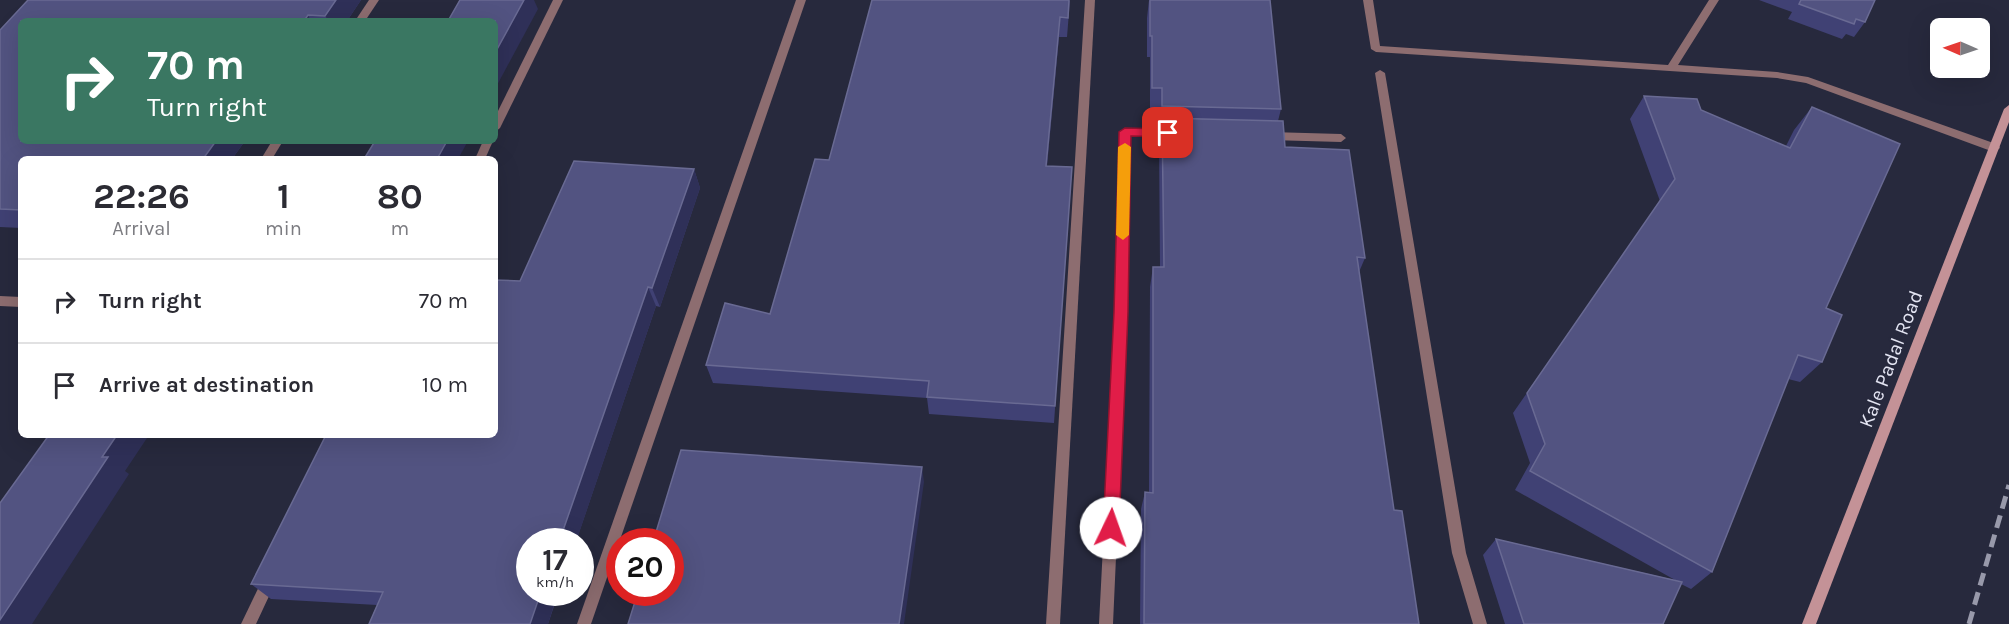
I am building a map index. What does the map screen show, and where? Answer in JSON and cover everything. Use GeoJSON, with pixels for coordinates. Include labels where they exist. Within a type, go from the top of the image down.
{"type":"FeatureCollection","features":[{"type":"Feature","properties":{"kind":"street"},"geometry":{"type":"LineString","coordinates":[[362,18],[374,0]]}},
{"type":"Feature","properties":{"kind":"street"},"geometry":{"type":"LineString","coordinates":[[498,122],[558,0]]}},
{"type":"Feature","properties":{"kind":"street"},"geometry":{"type":"LineString","coordinates":[[584,624],[801,0]]}},
{"type":"Feature","properties":{"kind":"street"},"geometry":{"type":"LineString","coordinates":[[1053,624],[1090,0]]}},
{"type":"Feature","properties":{"kind":"street"},"geometry":{"type":"LineString","coordinates":[[1368,0],[1376,49],[1671,68],[1808,80],[1995,147]]}},
{"type":"Feature","properties":{"kind":"street"},"geometry":{"type":"LineString","coordinates":[[1671,68],[1714,0]]}},
{"type":"Feature","properties":{"kind":"street"},"geometry":{"type":"LineString","coordinates":[[1380,73],[1459,553],[1480,624]]}},
{"type":"Feature","properties":{"kind":"street","name":"Kale Padal Road"},"geometry":{"type":"LineString","coordinates":[[1809,624],[2009,109]]}},
{"type":"Feature","properties":{"kind":"street"},"geometry":{"type":"LineString","coordinates":[[1107,624],[1121,312],[1125,132],[1182,133]]}},
{"type":"Feature","properties":{"kind":"street"},"geometry":{"type":"LineString","coordinates":[[1262,136],[1341,138]]}},
{"type":"Feature","properties":{"kind":"street"},"geometry":{"type":"LineString","coordinates":[[0,301],[18,302]]}},
{"type":"Feature","properties":{"kind":"street"},"geometry":{"type":"LineString","coordinates":[[248,624],[274,572]]}},
{"type":"Feature","properties":{"kind":"building"},"geometry":{"type":"Polygon","coordinates":[[[28,0],[336,0],[325,16],[308,15],[306,18],[18,18],[18,144],[214,144],[205,156],[18,156],[18,210],[0,209],[0,30],[28,0]]]}},
{"type":"Feature","properties":{"kind":"building"},"geometry":{"type":"Polygon","coordinates":[[[460,0],[524,0],[498,48],[498,18],[450,18],[460,0]]]}},
{"type":"Feature","properties":{"kind":"building"},"geometry":{"type":"Polygon","coordinates":[[[872,0],[1069,0],[1068,18],[1060,17],[1046,166],[1072,167],[1055,406],[927,397],[929,381],[706,365],[725,303],[770,314],[815,159],[829,160],[872,0]]]}},
{"type":"Feature","properties":{"kind":"building"},"geometry":{"type":"Polygon","coordinates":[[[1150,0],[1270,0],[1281,109],[1162,106],[1162,88],[1152,88],[1150,0]]]}},
{"type":"Feature","properties":{"kind":"building"},"geometry":{"type":"Polygon","coordinates":[[[1801,0],[1875,0],[1865,22],[1856,19],[1854,24],[1799,4],[1801,0]]]}},
{"type":"Feature","properties":{"kind":"building"},"geometry":{"type":"Polygon","coordinates":[[[1644,96],[1697,99],[1701,110],[1790,148],[1812,107],[1900,144],[1826,308],[1842,315],[1822,362],[1798,355],[1712,572],[1530,471],[1545,444],[1527,393],[1675,179],[1644,96]]]}},
{"type":"Feature","properties":{"kind":"building"},"geometry":{"type":"Polygon","coordinates":[[[1162,118],[1283,121],[1285,147],[1349,150],[1365,258],[1357,257],[1394,510],[1402,511],[1419,624],[1144,624],[1145,492],[1153,493],[1153,267],[1164,267],[1162,118]]]}},
{"type":"Feature","properties":{"kind":"building"},"geometry":{"type":"Polygon","coordinates":[[[373,144],[445,144],[439,156],[366,156],[373,144]]]}},
{"type":"Feature","properties":{"kind":"building"},"geometry":{"type":"Polygon","coordinates":[[[574,161],[694,169],[652,288],[648,287],[564,528],[516,528],[516,606],[536,606],[530,624],[369,624],[383,592],[251,584],[324,438],[498,438],[498,280],[520,281],[574,161]]]}},
{"type":"Feature","properties":{"kind":"building"},"geometry":{"type":"Polygon","coordinates":[[[47,438],[115,438],[102,457],[108,457],[0,620],[0,503],[47,438]]]}},
{"type":"Feature","properties":{"kind":"building"},"geometry":{"type":"Polygon","coordinates":[[[681,450],[922,467],[899,624],[628,624],[634,606],[684,606],[684,528],[657,528],[681,450]]]}},
{"type":"Feature","properties":{"kind":"building"},"geometry":{"type":"Polygon","coordinates":[[[1496,539],[1682,582],[1663,624],[1524,624],[1496,539]]]}},
{"type":"Feature","properties":{"kind":"railway"},"geometry":{"type":"LineString","coordinates":[[1969,624],[2009,485]]}},
{"type":"Feature","properties":{"kind":"slow traffic"},"geometry":{"type":"LineString","coordinates":[[1123,235],[1125,147]]}},
{"type":"Feature","properties":{"kind":"route"},"geometry":{"type":"LineString","coordinates":[[1111,528],[1121,312],[1125,132],[1168,133]]}}]}
